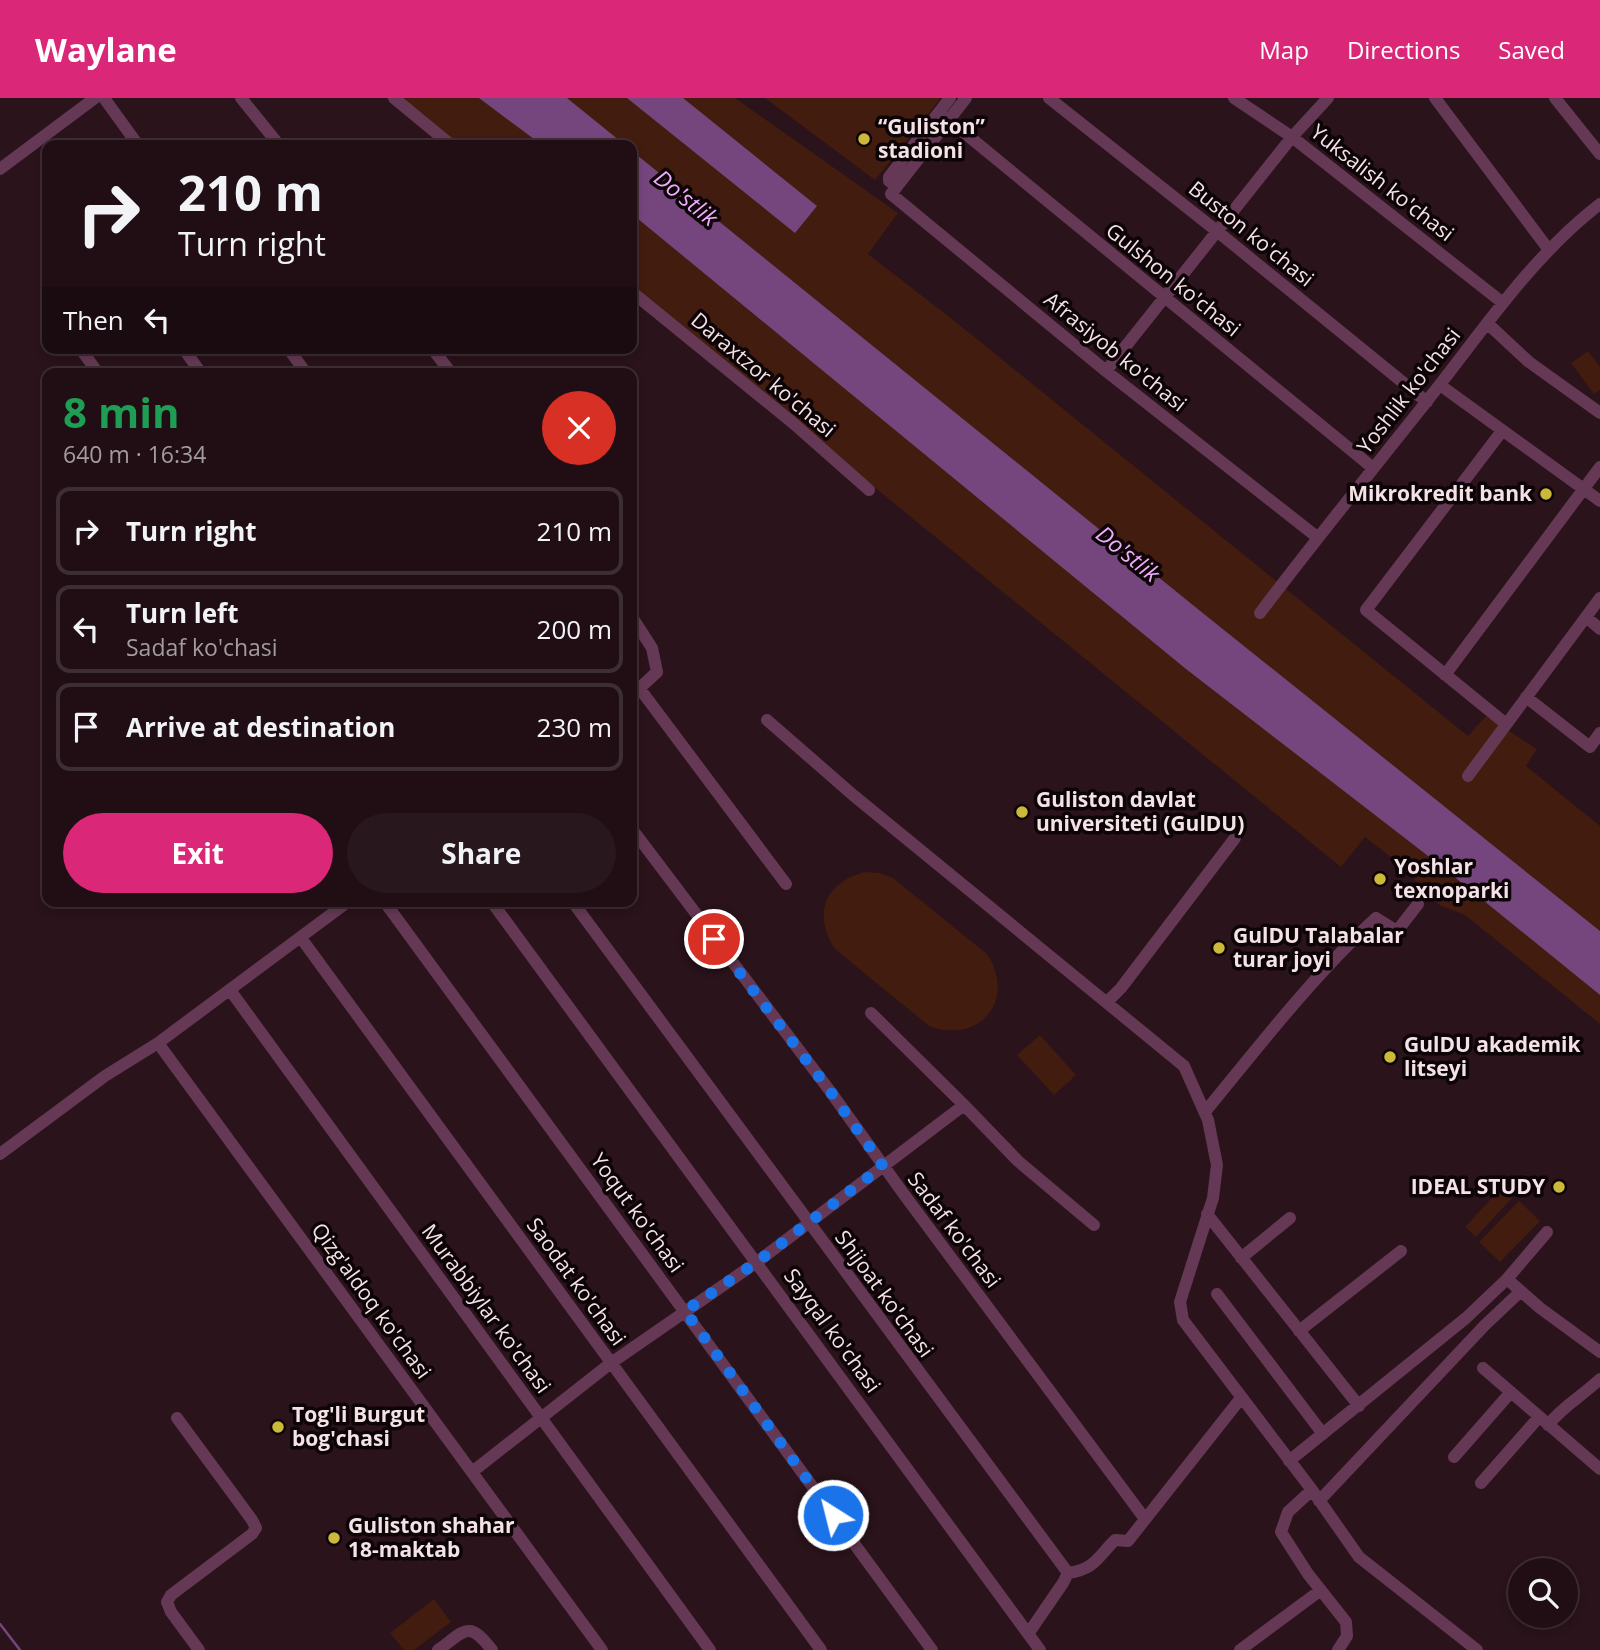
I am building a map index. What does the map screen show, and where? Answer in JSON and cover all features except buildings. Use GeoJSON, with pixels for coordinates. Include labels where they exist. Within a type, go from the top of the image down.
{"type":"FeatureCollection","features":[{"type":"Feature","properties":{"kind":"street"},"geometry":{"type":"LineString","coordinates":[[0,169],[94,98]]}},
{"type":"Feature","properties":{"kind":"street"},"geometry":{"type":"LineString","coordinates":[[104,98],[134,140]]}},
{"type":"Feature","properties":{"kind":"street"},"geometry":{"type":"LineString","coordinates":[[240,98],[275,140]]}},
{"type":"Feature","properties":{"kind":"street"},"geometry":{"type":"LineString","coordinates":[[394,98],[445,140]]}},
{"type":"Feature","properties":{"kind":"street"},"geometry":{"type":"LineString","coordinates":[[944,116],[950,98]]}},
{"type":"Feature","properties":{"kind":"street"},"geometry":{"type":"LineString","coordinates":[[944,116],[966,98]]}},
{"type":"Feature","properties":{"kind":"street","name":"Buston ko'chasi"},"geometry":{"type":"LineString","coordinates":[[1049,98],[1427,402]]}},
{"type":"Feature","properties":{"kind":"street","name":"Yuksalish ko'chasi"},"geometry":{"type":"LineString","coordinates":[[1234,98],[1292,137],[1503,303]]}},
{"type":"Feature","properties":{"kind":"street"},"geometry":{"type":"LineString","coordinates":[[1435,98],[1549,250]]}},
{"type":"Feature","properties":{"kind":"street"},"geometry":{"type":"LineString","coordinates":[[1555,98],[1598,148]]}},
{"type":"Feature","properties":{"kind":"street"},"geometry":{"type":"LineString","coordinates":[[1106,370],[1292,137],[1326,99]]}},
{"type":"Feature","properties":{"kind":"street","name":"Afrasiyob ko'chasi"},"geometry":{"type":"LineString","coordinates":[[944,116],[894,190],[1106,370],[1317,537]]}},
{"type":"Feature","properties":{"kind":"street","name":"Gulshon ko'chasi"},"geometry":{"type":"LineString","coordinates":[[944,116],[1373,468]]}},
{"type":"Feature","properties":{"kind":"street","name":"Yoshlik ko'chasi"},"geometry":{"type":"LineString","coordinates":[[1260,613],[1503,303],[1576,222],[1599,207]]}},
{"type":"Feature","properties":{"kind":"street","name":"Daraxtzor ko'chasi"},"geometry":{"type":"LineString","coordinates":[[637,296],[793,423],[869,490]]}},
{"type":"Feature","properties":{"kind":"street"},"geometry":{"type":"LineString","coordinates":[[1487,323],[1529,362],[1600,413]]}},
{"type":"Feature","properties":{"kind":"street"},"geometry":{"type":"LineString","coordinates":[[85,354],[95,368]]}},
{"type":"Feature","properties":{"kind":"street"},"geometry":{"type":"LineString","coordinates":[[437,354],[447,368]]}},
{"type":"Feature","properties":{"kind":"street"},"geometry":{"type":"LineString","coordinates":[[1440,385],[1600,501]]}},
{"type":"Feature","properties":{"kind":"street"},"geometry":{"type":"LineString","coordinates":[[1502,431],[1366,610],[1506,724]]}},
{"type":"Feature","properties":{"kind":"street"},"geometry":{"type":"LineString","coordinates":[[1445,675],[1600,467]]}},
{"type":"Feature","properties":{"kind":"street"},"geometry":{"type":"LineString","coordinates":[[1468,776],[1600,598]]}},
{"type":"Feature","properties":{"kind":"street"},"geometry":{"type":"LineString","coordinates":[[1586,617],[1600,629]]}},
{"type":"Feature","properties":{"kind":"street"},"geometry":{"type":"LineString","coordinates":[[637,625],[652,648],[657,672],[637,691]]}},
{"type":"Feature","properties":{"kind":"street"},"geometry":{"type":"LineString","coordinates":[[637,693],[786,884]]}},
{"type":"Feature","properties":{"kind":"street"},"geometry":{"type":"LineString","coordinates":[[1526,697],[1595,750],[1600,733]]}},
{"type":"Feature","properties":{"kind":"street"},"geometry":{"type":"LineString","coordinates":[[767,720],[853,795],[1184,1066],[1205,1112],[1217,1165],[1213,1198],[1180,1302],[1183,1320],[1316,1495],[1359,1557],[1477,1650]]}},
{"type":"Feature","properties":{"kind":"street","name":"Sadaf ko'chasi"},"geometry":{"type":"LineString","coordinates":[[637,837],[830,1091],[1145,1519]]}},
{"type":"Feature","properties":{"kind":"street"},"geometry":{"type":"LineString","coordinates":[[1107,1002],[1121,988],[1235,838]]}},
{"type":"Feature","properties":{"kind":"street"},"geometry":{"type":"LineString","coordinates":[[1205,1112],[1268,1035],[1358,935],[1376,918],[1397,930],[1418,904]]}},
{"type":"Feature","properties":{"kind":"street"},"geometry":{"type":"LineString","coordinates":[[0,1154],[104,1076],[158,1043],[341,907]]}},
{"type":"Feature","properties":{"kind":"street","name":"Yoqut ko'chasi"},"geometry":{"type":"LineString","coordinates":[[388,907],[932,1650]]}},
{"type":"Feature","properties":{"kind":"street","name":"Sayqal ko'chasi"},"geometry":{"type":"LineString","coordinates":[[495,907],[1040,1650]]}},
{"type":"Feature","properties":{"kind":"street","name":"Shijoat ko'chasi"},"geometry":{"type":"LineString","coordinates":[[576,907],[1068,1573]]}},
{"type":"Feature","properties":{"kind":"street","name":"Saodat ko'chasi"},"geometry":{"type":"LineString","coordinates":[[301,938],[821,1650]]}},
{"type":"Feature","properties":{"kind":"street","name":"Murabbiylar ko'chasi"},"geometry":{"type":"LineString","coordinates":[[230,990],[710,1650]]}},
{"type":"Feature","properties":{"kind":"street"},"geometry":{"type":"LineString","coordinates":[[871,1013],[1018,1161],[1094,1225]]}},
{"type":"Feature","properties":{"kind":"street","name":"Qizg'aldoq ko'chasi"},"geometry":{"type":"LineString","coordinates":[[158,1043],[602,1650]]}},
{"type":"Feature","properties":{"kind":"street"},"geometry":{"type":"LineString","coordinates":[[472,1472],[611,1363],[757,1262],[964,1105]]}},
{"type":"Feature","properties":{"kind":"street"},"geometry":{"type":"LineString","coordinates":[[1207,1214],[1360,1406]]}},
{"type":"Feature","properties":{"kind":"street"},"geometry":{"type":"LineString","coordinates":[[1241,1258],[1290,1218]]}},
{"type":"Feature","properties":{"kind":"street"},"geometry":{"type":"LineString","coordinates":[[1289,1461],[1466,1318],[1507,1279],[1547,1232]]}},
{"type":"Feature","properties":{"kind":"street"},"geometry":{"type":"LineString","coordinates":[[1300,1331],[1401,1251]]}},
{"type":"Feature","properties":{"kind":"street"},"geometry":{"type":"LineString","coordinates":[[1507,1279],[1600,1352]]}},
{"type":"Feature","properties":{"kind":"street"},"geometry":{"type":"LineString","coordinates":[[1338,1650],[1347,1636],[1346,1622],[1281,1532],[1289,1513],[1316,1495],[1521,1291]]}},
{"type":"Feature","properties":{"kind":"street"},"geometry":{"type":"LineString","coordinates":[[1217,1294],[1323,1434]]}},
{"type":"Feature","properties":{"kind":"street"},"geometry":{"type":"LineString","coordinates":[[1483,1368],[1600,1469]]}},
{"type":"Feature","properties":{"kind":"street"},"geometry":{"type":"LineString","coordinates":[[1481,1483],[1544,1421],[1600,1380]]}},
{"type":"Feature","properties":{"kind":"street"},"geometry":{"type":"LineString","coordinates":[[1454,1457],[1511,1392]]}},
{"type":"Feature","properties":{"kind":"street"},"geometry":{"type":"LineString","coordinates":[[1028,1634],[1068,1573],[1091,1567],[1115,1540],[1128,1541],[1241,1398]]}},
{"type":"Feature","properties":{"kind":"street"},"geometry":{"type":"LineString","coordinates":[[177,1418],[256,1528],[252,1534],[171,1595],[167,1602],[171,1612],[200,1650]]}},
{"type":"Feature","properties":{"kind":"street"},"geometry":{"type":"LineString","coordinates":[[1240,1650],[1321,1590]]}},
{"type":"Feature","properties":{"kind":"street"},"geometry":{"type":"LineString","coordinates":[[438,1650],[465,1631],[472,1630],[479,1634],[492,1650]]}},
{"type":"Feature","properties":{"kind":"shaded area"},"geometry":{"type":"Polygon","coordinates":[[[395,98],[735,98],[898,213],[868,254],[1468,736],[1486,716],[1537,749],[1526,766],[1600,826],[1600,1024],[1465,915],[1441,906],[1421,891],[1411,873],[1365,837],[1341,867],[637,294],[637,140],[447,140],[395,98]]]}},
{"type":"Feature","properties":{"kind":"shaded area","name":"“Guliston” stadioni"},"geometry":{"type":"Polygon","coordinates":[[[765,98],[941,98],[875,180],[765,98]]]}},
{"type":"Feature","properties":{"kind":"shaded area"},"geometry":{"type":"Polygon","coordinates":[[[1588,351],[1600,367],[1600,390],[1594,394],[1571,363],[1588,351]]]}},
{"type":"Feature","properties":{"kind":"shaded area"},"geometry":{"type":"Polygon","coordinates":[[[865,872],[893,878],[987,954],[995,971],[998,987],[995,1002],[978,1024],[964,1029],[947,1030],[929,1026],[835,949],[824,924],[826,901],[840,883],[865,872]]]}},
{"type":"Feature","properties":{"kind":"shaded area"},"geometry":{"type":"Polygon","coordinates":[[[1040,1035],[1076,1075],[1054,1095],[1017,1055],[1040,1035]]]}},
{"type":"Feature","properties":{"kind":"shaded area"},"geometry":{"type":"Polygon","coordinates":[[[1502,1187],[1513,1197],[1476,1237],[1465,1227],[1502,1187]]]}},
{"type":"Feature","properties":{"kind":"shaded area"},"geometry":{"type":"Polygon","coordinates":[[[1519,1201],[1540,1221],[1500,1262],[1479,1242],[1519,1201]]]}},
{"type":"Feature","properties":{"kind":"shaded area"},"geometry":{"type":"Polygon","coordinates":[[[434,1599],[451,1622],[414,1650],[404,1650],[390,1633],[434,1599]]]}},
{"type":"Feature","properties":{"kind":"water"},"geometry":{"type":"Polygon","coordinates":[[[479,98],[567,98],[619,140],[535,140],[479,98]]]}},
{"type":"Feature","properties":{"kind":"water"},"geometry":{"type":"Polygon","coordinates":[[[627,98],[683,98],[817,206],[795,233],[627,98]]]}},
{"type":"Feature","properties":{"kind":"water","name":"Do'stlik"},"geometry":{"type":"Polygon","coordinates":[[[637,155],[1600,931],[1600,995],[1441,866],[1186,669],[637,218],[637,155]]]}},
{"type":"Feature","properties":{"kind":"waterway"},"geometry":{"type":"LineString","coordinates":[[0,1624],[20,1650]]}},
{"type":"Feature","properties":{"kind":"place","name":"“Guliston” stadioni"},"geometry":{"type":"Point","coordinates":[864,139]}},
{"type":"Feature","properties":{"kind":"place","name":"Mikrokredit bank"},"geometry":{"type":"Point","coordinates":[1546,494]}},
{"type":"Feature","properties":{"kind":"place","name":"Guliston davlat universiteti (GulDU)"},"geometry":{"type":"Point","coordinates":[1022,812]}},
{"type":"Feature","properties":{"kind":"place","name":"Yoshlar texnoparki"},"geometry":{"type":"Point","coordinates":[1380,879]}},
{"type":"Feature","properties":{"kind":"place","name":"GulDU Talabalar turar joyi"},"geometry":{"type":"Point","coordinates":[1219,948]}},
{"type":"Feature","properties":{"kind":"place","name":"GulDU akademik litseyi"},"geometry":{"type":"Point","coordinates":[1390,1057]}},
{"type":"Feature","properties":{"kind":"place","name":"IDEAL STUDY"},"geometry":{"type":"Point","coordinates":[1559,1187]}},
{"type":"Feature","properties":{"kind":"place","name":"Tog'li Burgut bog'chasi"},"geometry":{"type":"Point","coordinates":[278,1427]}},
{"type":"Feature","properties":{"kind":"place","name":"Guliston shahar 18-maktab"},"geometry":{"type":"Point","coordinates":[334,1538]}},
{"type":"Feature","properties":{"kind":"route"},"geometry":{"type":"LineString","coordinates":[[714,939],[830,1091],[883,1166],[757,1262],[685,1311],[833,1515]]}}]}
